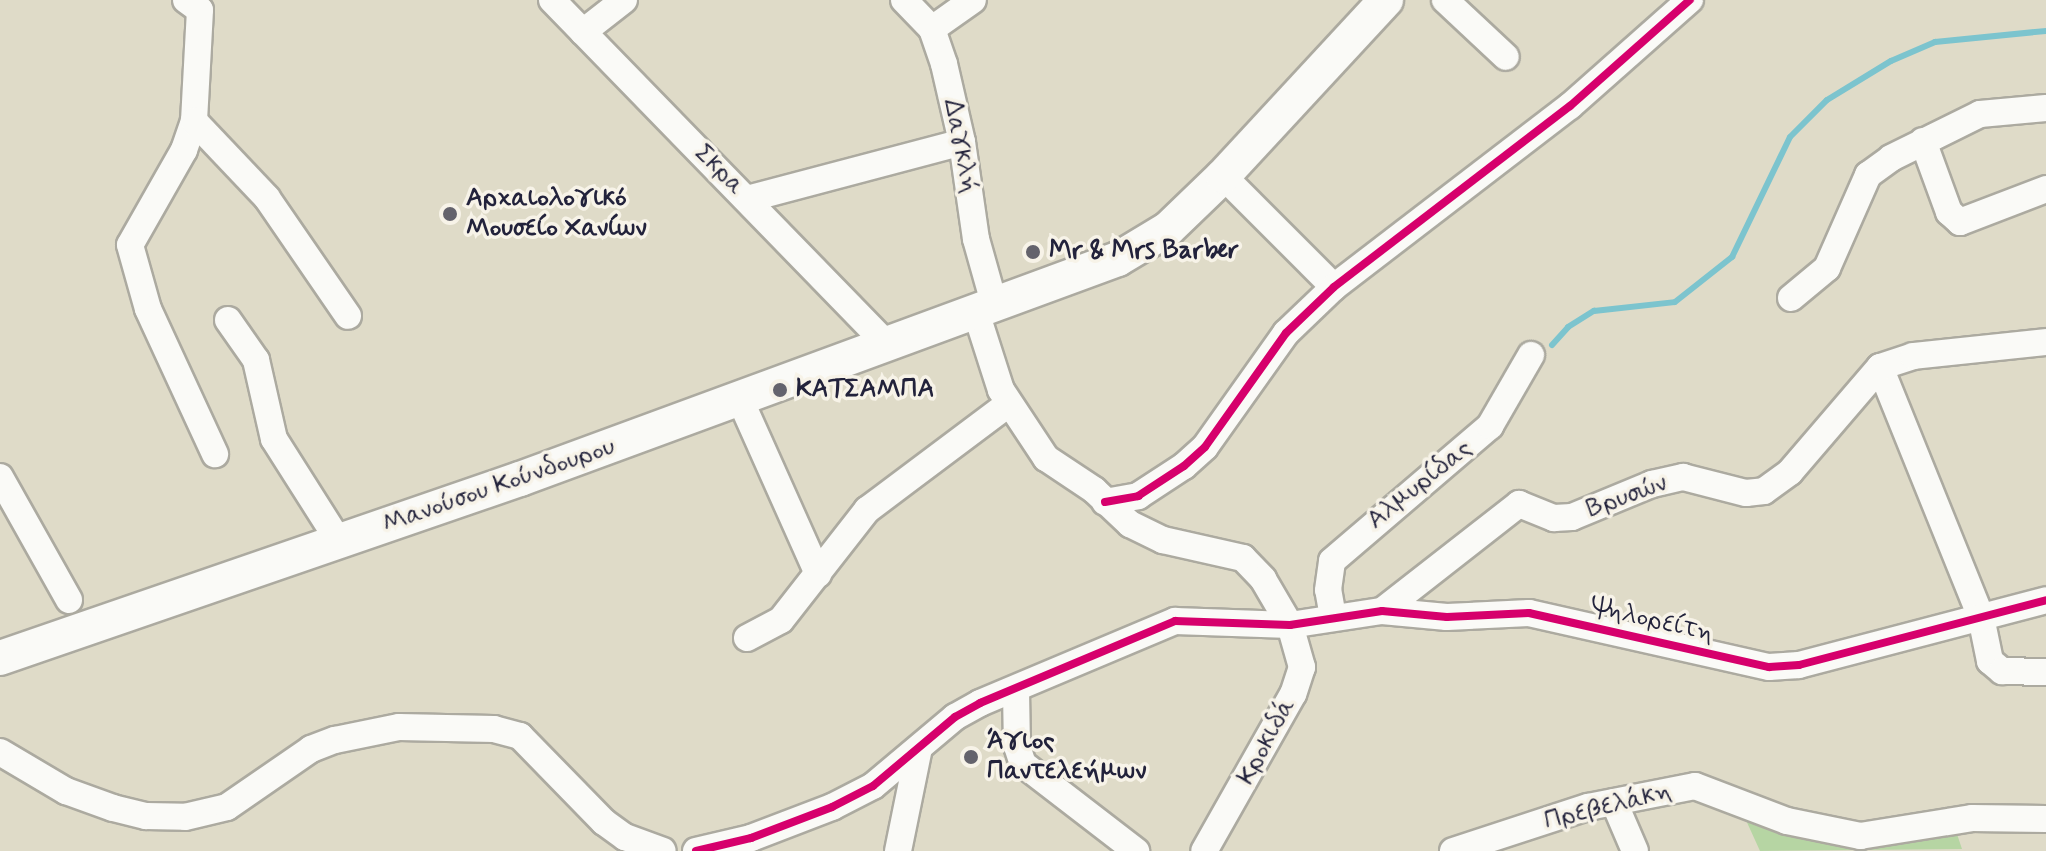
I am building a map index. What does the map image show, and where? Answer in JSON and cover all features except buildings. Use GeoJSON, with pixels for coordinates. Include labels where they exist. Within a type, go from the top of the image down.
{"type":"FeatureCollection","features":[{"type":"Feature","properties":{"kind":"main road","name":"Μανούσου Κούνδουρου"},"geometry":{"type":"LineString","coordinates":[[0,658],[340,543],[1146,246],[1223,176],[1386,0]]}},
{"type":"Feature","properties":{"kind":"street"},"geometry":{"type":"LineString","coordinates":[[186,0],[200,10],[194,121],[184,150],[130,245],[148,309],[215,454]]}},
{"type":"Feature","properties":{"kind":"street","name":"Σκρα"},"geometry":{"type":"LineString","coordinates":[[552,0],[885,343]]}},
{"type":"Feature","properties":{"kind":"street"},"geometry":{"type":"LineString","coordinates":[[583,32],[624,0]]}},
{"type":"Feature","properties":{"kind":"street","name":"Δαγκλή"},"geometry":{"type":"LineString","coordinates":[[904,0],[932,29],[962,142],[984,306],[1008,404],[1046,458],[1105,502]]}},
{"type":"Feature","properties":{"kind":"street"},"geometry":{"type":"LineString","coordinates":[[932,29],[973,0]]}},
{"type":"Feature","properties":{"kind":"street"},"geometry":{"type":"LineString","coordinates":[[1445,0],[1506,57]]}},
{"type":"Feature","properties":{"kind":"street"},"geometry":{"type":"LineString","coordinates":[[1105,502],[1138,496],[1205,447],[1286,333],[1334,287],[1570,106],[1690,0]]}},
{"type":"Feature","properties":{"kind":"street"},"geometry":{"type":"LineString","coordinates":[[1791,298],[1827,268],[1868,175],[1923,141],[1980,114],[2046,108]]}},
{"type":"Feature","properties":{"kind":"street"},"geometry":{"type":"LineString","coordinates":[[194,121],[267,198],[348,316]]}},
{"type":"Feature","properties":{"kind":"street"},"geometry":{"type":"LineString","coordinates":[[1923,141],[1949,212],[1960,222],[2046,189]]}},
{"type":"Feature","properties":{"kind":"street"},"geometry":{"type":"LineString","coordinates":[[747,199],[962,142]]}},
{"type":"Feature","properties":{"kind":"street"},"geometry":{"type":"LineString","coordinates":[[1223,176],[1334,287]]}},
{"type":"Feature","properties":{"kind":"street"},"geometry":{"type":"LineString","coordinates":[[228,320],[256,360],[274,439],[340,543]]}},
{"type":"Feature","properties":{"kind":"street"},"geometry":{"type":"LineString","coordinates":[[2046,342],[1913,356],[1880,367],[1981,617],[1993,666],[2002,671],[2046,672]]}},
{"type":"Feature","properties":{"kind":"street","name":"Αλμυρίδας"},"geometry":{"type":"LineString","coordinates":[[1333,617],[1328,590],[1332,561],[1490,426],[1531,355]]}},
{"type":"Feature","properties":{"kind":"street","name":"Βρυσών"},"geometry":{"type":"LineString","coordinates":[[1382,611],[1519,504],[1554,518],[1572,517],[1652,484],[1683,477],[1746,493],[1764,491],[1790,472],[1880,367]]}},
{"type":"Feature","properties":{"kind":"street"},"geometry":{"type":"LineString","coordinates":[[739,397],[818,574]]}},
{"type":"Feature","properties":{"kind":"street"},"geometry":{"type":"LineString","coordinates":[[747,638],[781,620],[867,510],[1008,404]]}},
{"type":"Feature","properties":{"kind":"street"},"geometry":{"type":"LineString","coordinates":[[0,477],[69,600]]}},
{"type":"Feature","properties":{"kind":"street","name":"Κροκιδά"},"geometry":{"type":"LineString","coordinates":[[1105,502],[1130,524],[1163,540],[1243,558],[1263,579],[1290,625],[1302,667],[1293,694],[1204,851]]}},
{"type":"Feature","properties":{"kind":"street","name":"Ψηλορείτη"},"geometry":{"type":"LineString","coordinates":[[696,851],[751,838],[832,807],[873,786],[955,717],[1153,626],[1210,620],[1290,625],[1382,611],[1447,617],[1529,613],[1769,667],[1799,665],[2046,600]]}},
{"type":"Feature","properties":{"kind":"street"},"geometry":{"type":"LineString","coordinates":[[1016,691],[1017,746],[1023,764],[1136,851]]}},
{"type":"Feature","properties":{"kind":"street"},"geometry":{"type":"LineString","coordinates":[[0,752],[66,791],[113,808],[146,816],[185,817],[227,807],[311,749],[335,740],[399,727],[494,729],[520,736],[578,798],[625,837],[663,851]]}},
{"type":"Feature","properties":{"kind":"street"},"geometry":{"type":"LineString","coordinates":[[898,851],[919,748]]}},
{"type":"Feature","properties":{"kind":"street","name":"Πρεβελάκη"},"geometry":{"type":"LineString","coordinates":[[1453,851],[1614,802],[1695,786],[1787,821],[1860,836],[1972,818],[2046,819]]}},
{"type":"Feature","properties":{"kind":"street"},"geometry":{"type":"LineString","coordinates":[[1614,802],[1635,851]]}},
{"type":"Feature","properties":{"kind":"green space"},"geometry":{"type":"Polygon","coordinates":[[[1745,818],[1956,831],[1962,849],[1760,851],[1745,818]]]}},
{"type":"Feature","properties":{"kind":"waterway"},"geometry":{"type":"LineString","coordinates":[[1552,345],[1568,327],[1594,311],[1675,302],[1732,257],[1790,137],[1827,100],[1891,61],[1935,42],[2046,31]]}},
{"type":"Feature","properties":{"kind":"cycle path"},"geometry":{"type":"LineString","coordinates":[[1105,502],[1138,496],[1184,466],[1205,447],[1286,333],[1334,287],[1570,106],[1690,0]]}},
{"type":"Feature","properties":{"kind":"cycle path"},"geometry":{"type":"LineString","coordinates":[[696,851],[751,838],[832,807],[873,786],[955,717],[980,703],[1175,621],[1290,625],[1382,611],[1447,617],[1529,613],[1769,667],[1799,665],[2046,600]]}},
{"type":"Feature","properties":{"kind":"place","name":"Αρχαιολογικό Μουσείο Χανίων"},"geometry":{"type":"Point","coordinates":[450,214]}},
{"type":"Feature","properties":{"kind":"place","name":"Mr & Mrs Barber"},"geometry":{"type":"Point","coordinates":[1033,252]}},
{"type":"Feature","properties":{"kind":"place","name":"ΚΑΤΣΑΜΠΑ"},"geometry":{"type":"Point","coordinates":[780,390]}},
{"type":"Feature","properties":{"kind":"place","name":"Άγιος Παντελεήμων"},"geometry":{"type":"Point","coordinates":[971,757]}}]}
